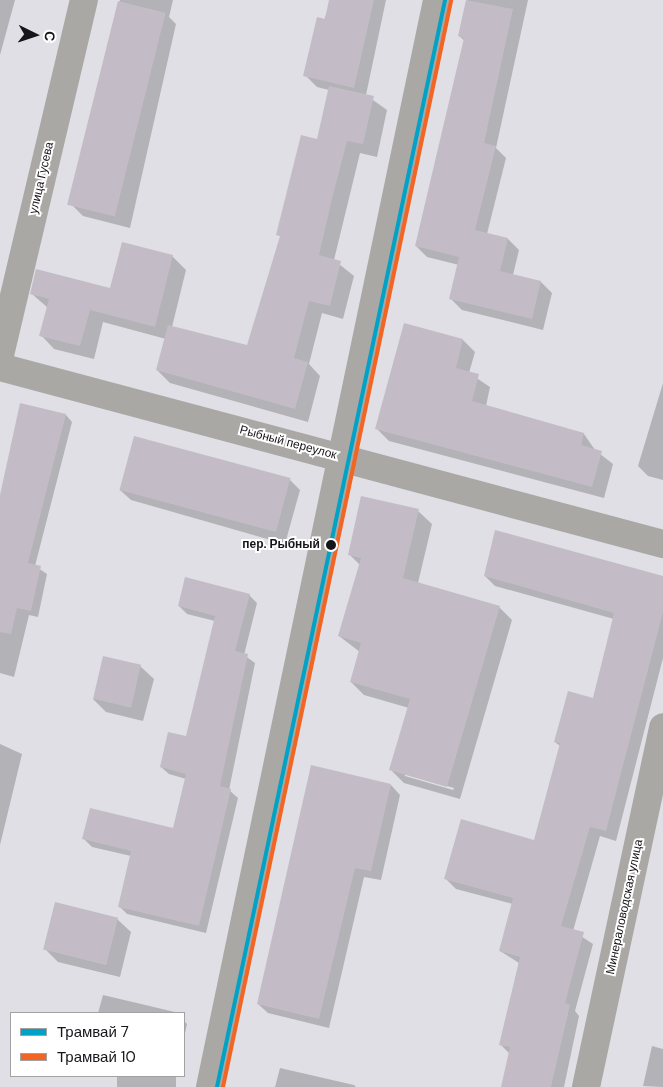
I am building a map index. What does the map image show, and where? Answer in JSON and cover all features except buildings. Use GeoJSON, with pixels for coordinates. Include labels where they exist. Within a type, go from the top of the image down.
{"type":"FeatureCollection","features":[{"type":"Feature","properties":{"kind":"street","name":"улица Гусева"},"geometry":{"type":"LineString","coordinates":[[0,355],[84,0]]}},
{"type":"Feature","properties":{"kind":"street"},"geometry":{"type":"LineString","coordinates":[[210,1087],[437,0]]}},
{"type":"Feature","properties":{"kind":"street","name":"Рыбный переулок"},"geometry":{"type":"LineString","coordinates":[[0,367],[663,544]]}},
{"type":"Feature","properties":{"kind":"street","name":"Минераловодская улица"},"geometry":{"type":"LineString","coordinates":[[586,1087],[663,727]]}},
{"type":"Feature","properties":{"kind":"tram line","name":"7"},"geometry":{"type":"LineString","coordinates":[[217,1087],[445,0]]}},
{"type":"Feature","properties":{"kind":"tram line","name":"10"},"geometry":{"type":"LineString","coordinates":[[223,1087],[451,1]]}},
{"type":"Feature","properties":{"kind":"place","name":"пер. Рыбный"},"geometry":{"type":"Point","coordinates":[331,545]}}]}
